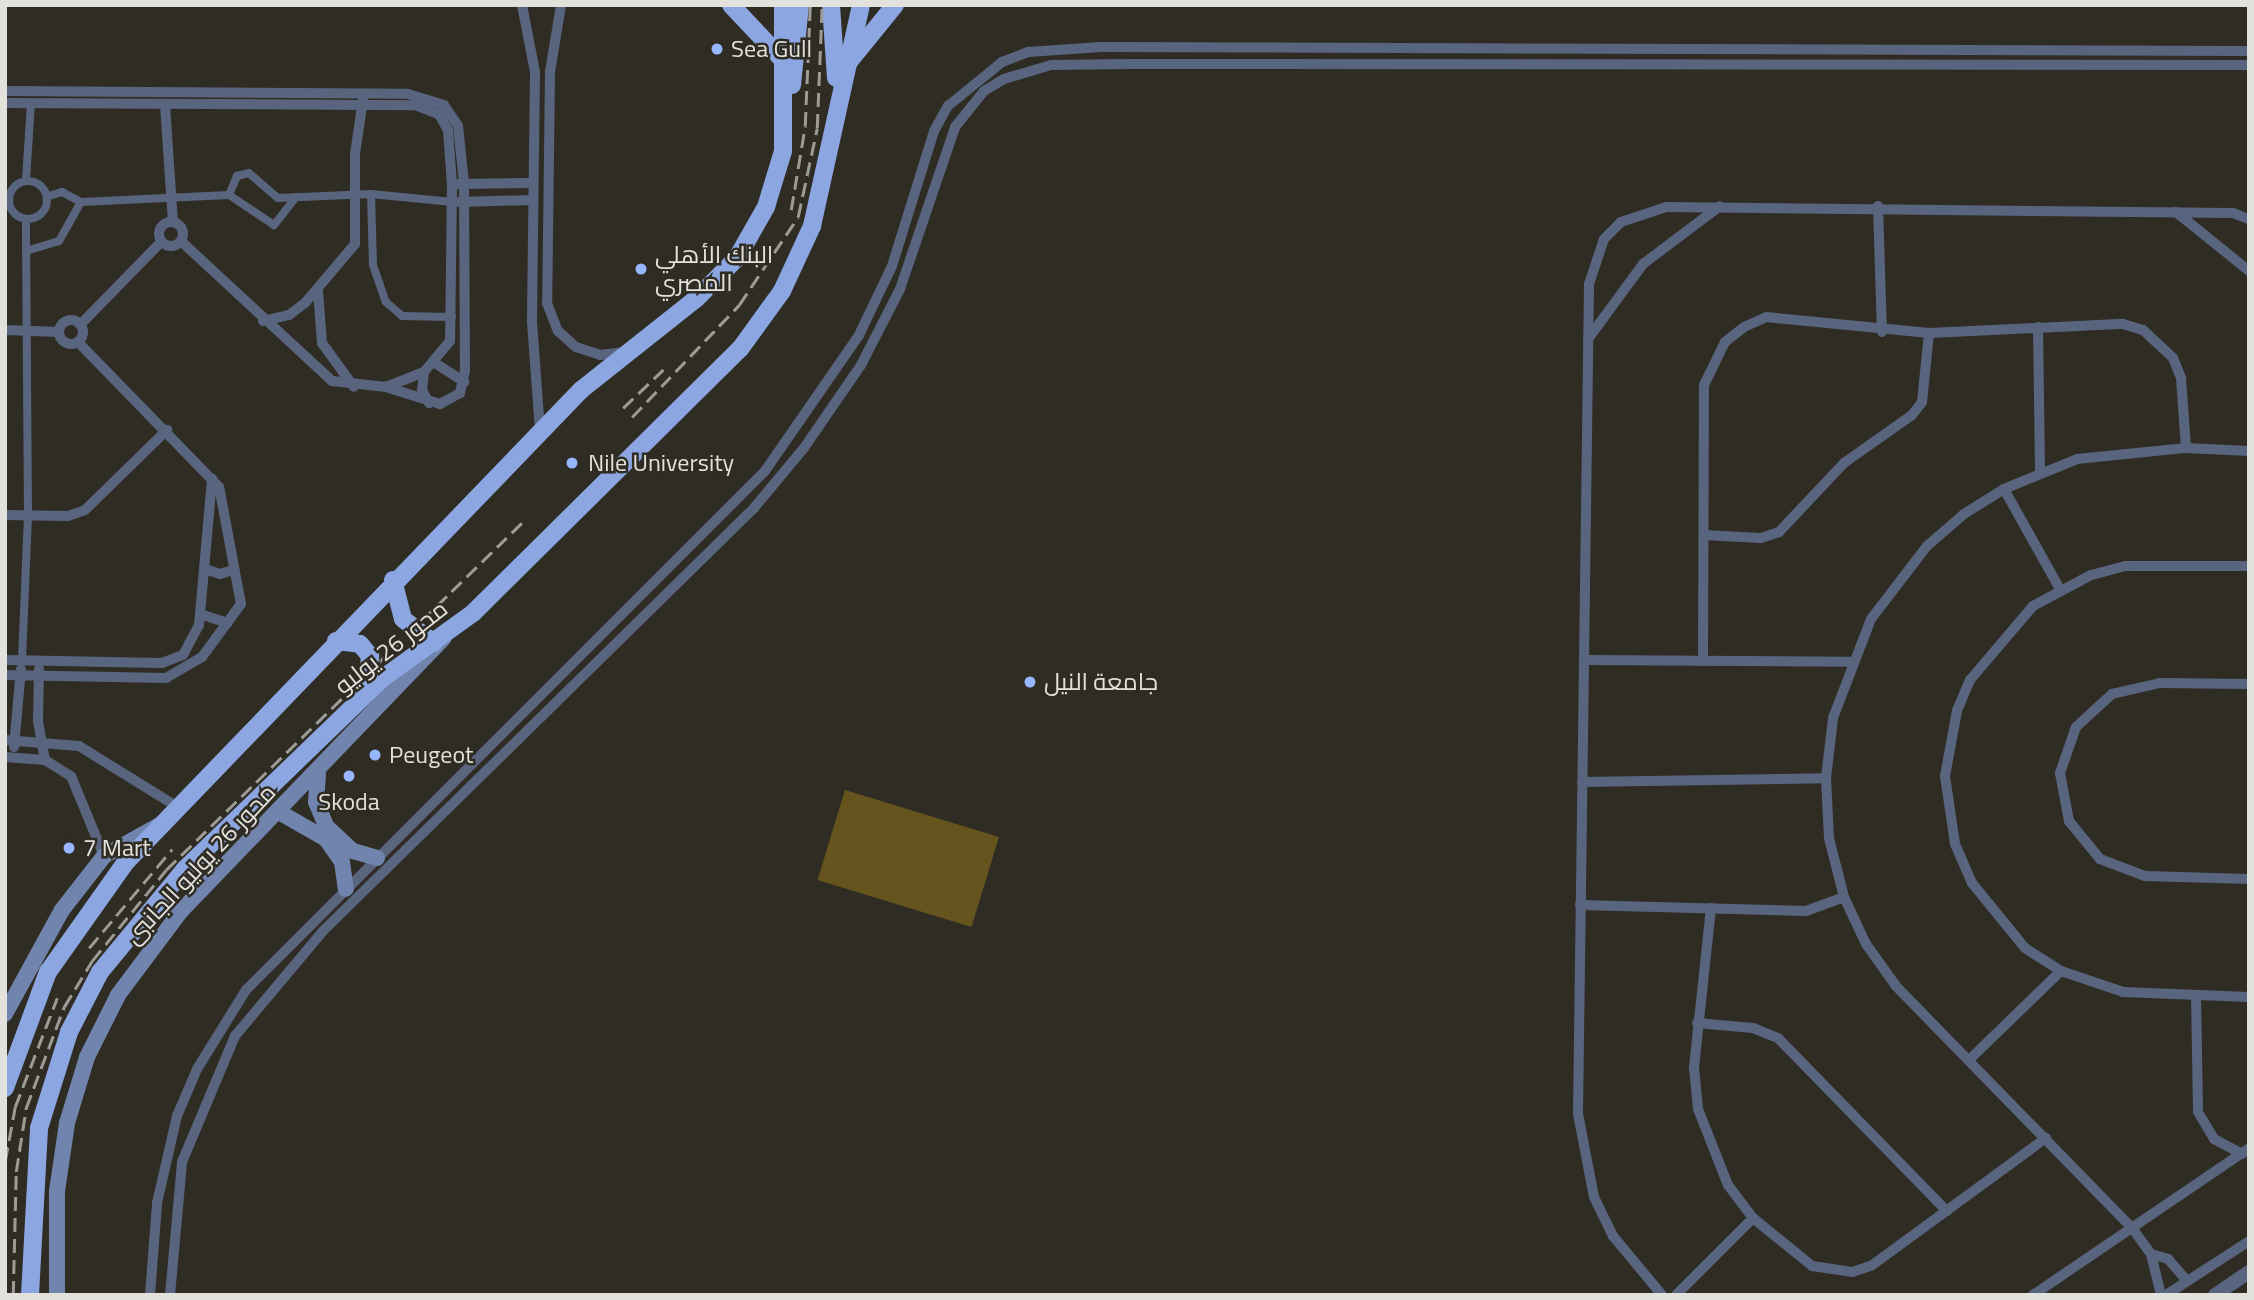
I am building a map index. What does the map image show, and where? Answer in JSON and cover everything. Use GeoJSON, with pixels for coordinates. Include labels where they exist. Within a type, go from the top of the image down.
{"type":"FeatureCollection","features":[{"type":"Feature","properties":{"kind":"highway"},"geometry":{"type":"LineString","coordinates":[[731,5],[763,32],[786,63]]}},
{"type":"Feature","properties":{"kind":"highway","name":"محور 26 يوليو"},"geometry":{"type":"LineString","coordinates":[[5,1088],[48,972],[97,896],[158,826],[393,580],[540,432],[625,352],[697,299],[753,233],[778,170],[787,94],[783,5]]}},
{"type":"Feature","properties":{"kind":"highway","name":"محور 26 يوليو"},"geometry":{"type":"LineString","coordinates":[[787,94],[796,76],[800,5]]}},
{"type":"Feature","properties":{"kind":"highway","name":"محور 26 يوليو"},"geometry":{"type":"LineString","coordinates":[[831,5],[838,106]]}},
{"type":"Feature","properties":{"kind":"highway","name":"محور 26 يوليو"},"geometry":{"type":"LineString","coordinates":[[30,1295],[39,1128],[57,1063],[94,982],[161,892],[367,693],[441,638],[716,375],[762,321],[812,226],[838,106],[843,70],[861,5]]}},
{"type":"Feature","properties":{"kind":"highway"},"geometry":{"type":"LineString","coordinates":[[843,70],[895,5]]}},
{"type":"Feature","properties":{"kind":"highway"},"geometry":{"type":"LineString","coordinates":[[393,580],[403,619],[441,638]]}},
{"type":"Feature","properties":{"kind":"highway"},"geometry":{"type":"LineString","coordinates":[[336,641],[360,644],[370,656],[367,693]]}},
{"type":"Feature","properties":{"kind":"main road","name":"محور 26 يوليو الجانبى"},"geometry":{"type":"LineString","coordinates":[[57,1295],[60,1157],[75,1090],[101,1025],[157,938],[318,774],[441,638]]}},
{"type":"Feature","properties":{"kind":"main road"},"geometry":{"type":"LineString","coordinates":[[318,774],[316,802],[326,826],[343,845],[377,858]]}},
{"type":"Feature","properties":{"kind":"main road"},"geometry":{"type":"LineString","coordinates":[[279,813],[326,839],[342,862],[346,889]]}},
{"type":"Feature","properties":{"kind":"main road"},"geometry":{"type":"LineString","coordinates":[[5,1014],[62,910],[104,856],[158,826]]}},
{"type":"Feature","properties":{"kind":"street"},"geometry":{"type":"LineString","coordinates":[[522,5],[535,72],[532,321],[540,432]]}},
{"type":"Feature","properties":{"kind":"street"},"geometry":{"type":"LineString","coordinates":[[561,5],[550,72],[551,320],[576,347],[600,355],[625,352]]}},
{"type":"Feature","properties":{"kind":"street"},"geometry":{"type":"LineString","coordinates":[[150,1295],[166,1158],[197,1069],[246,990],[765,471],[833,380],[892,267],[934,131],[948,106],[977,78],[1028,52],[1101,47],[2249,51]]}},
{"type":"Feature","properties":{"kind":"street"},"geometry":{"type":"LineString","coordinates":[[170,1295],[182,1162],[235,1036],[323,931],[754,508],[831,411],[900,289],[955,127],[984,91],[1026,70],[1129,64],[2249,65]]}},
{"type":"Feature","properties":{"kind":"street"},"geometry":{"type":"LineString","coordinates":[[535,72],[550,72]]}},
{"type":"Feature","properties":{"kind":"street"},"geometry":{"type":"LineString","coordinates":[[179,89],[179,105]]}},
{"type":"Feature","properties":{"kind":"street"},"geometry":{"type":"LineString","coordinates":[[6,97],[179,89],[415,105],[439,114],[448,130],[452,184],[458,202],[464,382],[454,399],[429,403],[386,387],[354,387],[326,377],[262,321],[181,241]]}},
{"type":"Feature","properties":{"kind":"street"},"geometry":{"type":"LineString","coordinates":[[138,90],[139,105]]}},
{"type":"Feature","properties":{"kind":"street"},"geometry":{"type":"LineString","coordinates":[[6,97],[31,103],[179,105],[363,101],[420,95],[444,105],[458,125],[464,183],[458,202],[452,317],[447,347],[424,372],[386,387]]}},
{"type":"Feature","properties":{"kind":"street"},"geometry":{"type":"LineString","coordinates":[[262,321],[289,315],[318,290],[355,244],[363,101]]}},
{"type":"Feature","properties":{"kind":"street"},"geometry":{"type":"LineString","coordinates":[[31,103],[26,180],[7,197],[26,221],[29,517],[21,676],[9,757],[46,760],[76,781],[104,856]]}},
{"type":"Feature","properties":{"kind":"street"},"geometry":{"type":"LineString","coordinates":[[165,105],[173,222],[182,230],[181,241]]}},
{"type":"Feature","properties":{"kind":"street"},"geometry":{"type":"LineString","coordinates":[[229,195],[237,176],[248,173],[278,198],[371,194],[458,202],[532,200]]}},
{"type":"Feature","properties":{"kind":"street"},"geometry":{"type":"LineString","coordinates":[[26,180],[49,196]]}},
{"type":"Feature","properties":{"kind":"street"},"geometry":{"type":"LineString","coordinates":[[452,184],[532,183]]}},
{"type":"Feature","properties":{"kind":"street"},"geometry":{"type":"LineString","coordinates":[[26,221],[49,196],[62,192],[81,202],[170,195],[229,195],[274,225],[296,197]]}},
{"type":"Feature","properties":{"kind":"street"},"geometry":{"type":"LineString","coordinates":[[371,194],[373,265],[386,302],[402,316],[452,317]]}},
{"type":"Feature","properties":{"kind":"street"},"geometry":{"type":"LineString","coordinates":[[26,251],[59,241],[81,202]]}},
{"type":"Feature","properties":{"kind":"street"},"geometry":{"type":"LineString","coordinates":[[1588,339],[1643,264],[1720,206]]}},
{"type":"Feature","properties":{"kind":"street"},"geometry":{"type":"LineString","coordinates":[[1662,1295],[1613,1236],[1583,1156],[1580,905],[1589,284],[1604,239],[1643,211],[1720,206],[2176,212],[2249,219]]}},
{"type":"Feature","properties":{"kind":"street"},"geometry":{"type":"LineString","coordinates":[[1878,206],[1882,332]]}},
{"type":"Feature","properties":{"kind":"street"},"geometry":{"type":"LineString","coordinates":[[2176,212],[2249,271]]}},
{"type":"Feature","properties":{"kind":"street"},"geometry":{"type":"LineString","coordinates":[[78,342],[80,326],[161,242],[162,225],[173,222]]}},
{"type":"Feature","properties":{"kind":"street"},"geometry":{"type":"LineString","coordinates":[[161,242],[171,247],[181,241]]}},
{"type":"Feature","properties":{"kind":"street"},"geometry":{"type":"LineString","coordinates":[[318,290],[322,343],[354,387]]}},
{"type":"Feature","properties":{"kind":"street"},"geometry":{"type":"LineString","coordinates":[[1703,661],[1704,385],[1725,342],[1766,317],[1882,332],[1929,333],[2123,324],[2160,342],[2181,378],[2186,448]]}},
{"type":"Feature","properties":{"kind":"street"},"geometry":{"type":"LineString","coordinates":[[532,321],[551,320]]}},
{"type":"Feature","properties":{"kind":"street"},"geometry":{"type":"LineString","coordinates":[[59,332],[67,321],[80,326]]}},
{"type":"Feature","properties":{"kind":"street"},"geometry":{"type":"LineString","coordinates":[[2038,327],[2040,472]]}},
{"type":"Feature","properties":{"kind":"street"},"geometry":{"type":"LineString","coordinates":[[5,331],[59,332]]}},
{"type":"Feature","properties":{"kind":"street"},"geometry":{"type":"LineString","coordinates":[[5,675],[166,678],[193,665],[228,624],[241,604],[233,570],[225,509],[212,478],[78,342],[65,343],[59,332]]}},
{"type":"Feature","properties":{"kind":"street"},"geometry":{"type":"LineString","coordinates":[[1703,535],[1761,538],[1779,531],[1843,463],[1912,415],[1922,402],[1929,333]]}},
{"type":"Feature","properties":{"kind":"street"},"geometry":{"type":"LineString","coordinates":[[435,363],[464,382]]}},
{"type":"Feature","properties":{"kind":"street"},"geometry":{"type":"LineString","coordinates":[[424,372],[422,390],[429,403]]}},
{"type":"Feature","properties":{"kind":"street"},"geometry":{"type":"LineString","coordinates":[[5,515],[29,517],[85,510],[167,430]]}},
{"type":"Feature","properties":{"kind":"street"},"geometry":{"type":"LineString","coordinates":[[2249,451],[2186,448],[2077,458],[2004,489],[1964,514],[1897,580],[1850,662],[1833,718],[1826,778],[1829,838],[1844,897],[1896,986],[2132,1228],[2151,1254],[2163,1295],[2249,1241]]}},
{"type":"Feature","properties":{"kind":"street"},"geometry":{"type":"LineString","coordinates":[[5,660],[174,661],[190,648],[200,614],[212,478]]}},
{"type":"Feature","properties":{"kind":"street"},"geometry":{"type":"LineString","coordinates":[[2004,489],[2060,589]]}},
{"type":"Feature","properties":{"kind":"street"},"geometry":{"type":"LineString","coordinates":[[2249,566],[2125,566],[2060,589],[2009,627],[1970,680],[1954,721],[1945,776],[1955,844],[1972,883],[2025,948],[2061,971],[2123,992],[2249,997]]}},
{"type":"Feature","properties":{"kind":"street"},"geometry":{"type":"LineString","coordinates":[[205,569],[220,575],[233,570]]}},
{"type":"Feature","properties":{"kind":"street"},"geometry":{"type":"LineString","coordinates":[[633,605],[643,615]]}},
{"type":"Feature","properties":{"kind":"street"},"geometry":{"type":"LineString","coordinates":[[200,614],[228,624]]}},
{"type":"Feature","properties":{"kind":"street"},"geometry":{"type":"LineString","coordinates":[[620,618],[630,628]]}},
{"type":"Feature","properties":{"kind":"street"},"geometry":{"type":"LineString","coordinates":[[40,660],[46,760]]}},
{"type":"Feature","properties":{"kind":"street"},"geometry":{"type":"LineString","coordinates":[[1584,660],[1850,662]]}},
{"type":"Feature","properties":{"kind":"street"},"geometry":{"type":"LineString","coordinates":[[2249,684],[2160,683],[2112,694],[2076,727],[2060,773],[2069,821],[2100,859],[2145,876],[2249,879]]}},
{"type":"Feature","properties":{"kind":"street"},"geometry":{"type":"LineString","coordinates":[[10,740],[43,740],[79,746],[176,807]]}},
{"type":"Feature","properties":{"kind":"street"},"geometry":{"type":"LineString","coordinates":[[1582,782],[1826,778]]}},
{"type":"Feature","properties":{"kind":"street"},"geometry":{"type":"LineString","coordinates":[[1580,905],[1806,911],[1844,897]]}},
{"type":"Feature","properties":{"kind":"street"},"geometry":{"type":"LineString","coordinates":[[1711,908],[1697,1023],[1698,1109],[1716,1161],[1753,1218],[1812,1266],[1852,1272],[1871,1266],[2046,1138]]}},
{"type":"Feature","properties":{"kind":"street"},"geometry":{"type":"LineString","coordinates":[[1969,1060],[2061,971]]}},
{"type":"Feature","properties":{"kind":"street"},"geometry":{"type":"LineString","coordinates":[[2196,995],[2198,1112],[2214,1139],[2245,1151]]}},
{"type":"Feature","properties":{"kind":"street"},"geometry":{"type":"LineString","coordinates":[[1697,1023],[1753,1028],[1777,1038],[1947,1211]]}},
{"type":"Feature","properties":{"kind":"street"},"geometry":{"type":"LineString","coordinates":[[2032,1295],[2245,1151]]}},
{"type":"Feature","properties":{"kind":"street"},"geometry":{"type":"LineString","coordinates":[[1676,1295],[1753,1218]]}},
{"type":"Feature","properties":{"kind":"street"},"geometry":{"type":"LineString","coordinates":[[2151,1254],[2168,1259],[2186,1280]]}},
{"type":"Feature","properties":{"kind":"street"},"geometry":{"type":"LineString","coordinates":[[2215,1295],[2249,1272]]}},
{"type":"Feature","properties":{"kind":"street"},"geometry":{"type":"LineString","coordinates":[[151,1275],[170,1276]]}},
{"type":"Feature","properties":{"kind":"shaded area"},"geometry":{"type":"Polygon","coordinates":[[[845,790],[999,837],[971,927],[818,880],[845,790]]]}},
{"type":"Feature","properties":{"kind":"railway"},"geometry":{"type":"LineString","coordinates":[[791,210],[805,126],[810,5]]}},
{"type":"Feature","properties":{"kind":"railway"},"geometry":{"type":"LineString","coordinates":[[632,417],[739,305],[798,217],[817,128],[822,5]]}},
{"type":"Feature","properties":{"kind":"railway"},"geometry":{"type":"LineString","coordinates":[[623,408],[668,365]]}},
{"type":"Feature","properties":{"kind":"railway"},"geometry":{"type":"LineString","coordinates":[[13,1295],[16,1172],[26,1108],[64,1007],[92,961],[166,870],[522,522]]}},
{"type":"Feature","properties":{"kind":"railway"},"geometry":{"type":"LineString","coordinates":[[89,948],[172,849]]}},
{"type":"Feature","properties":{"kind":"railway"},"geometry":{"type":"LineString","coordinates":[[5,1161],[15,1107],[57,998]]}},
{"type":"Feature","properties":{"kind":"place","name":"Sea Gull"},"geometry":{"type":"Point","coordinates":[717,49]}},
{"type":"Feature","properties":{"kind":"place","name":"البنك الأهلي المصري"},"geometry":{"type":"Point","coordinates":[641,269]}},
{"type":"Feature","properties":{"kind":"place","name":"Nile University"},"geometry":{"type":"Point","coordinates":[572,463]}},
{"type":"Feature","properties":{"kind":"place","name":"جامعة النيل"},"geometry":{"type":"Point","coordinates":[1030,682]}},
{"type":"Feature","properties":{"kind":"place","name":"Peugeot"},"geometry":{"type":"Point","coordinates":[375,755]}},
{"type":"Feature","properties":{"kind":"place","name":"Skoda"},"geometry":{"type":"Point","coordinates":[349,776]}},
{"type":"Feature","properties":{"kind":"place","name":"7 Mart"},"geometry":{"type":"Point","coordinates":[69,848]}}]}
